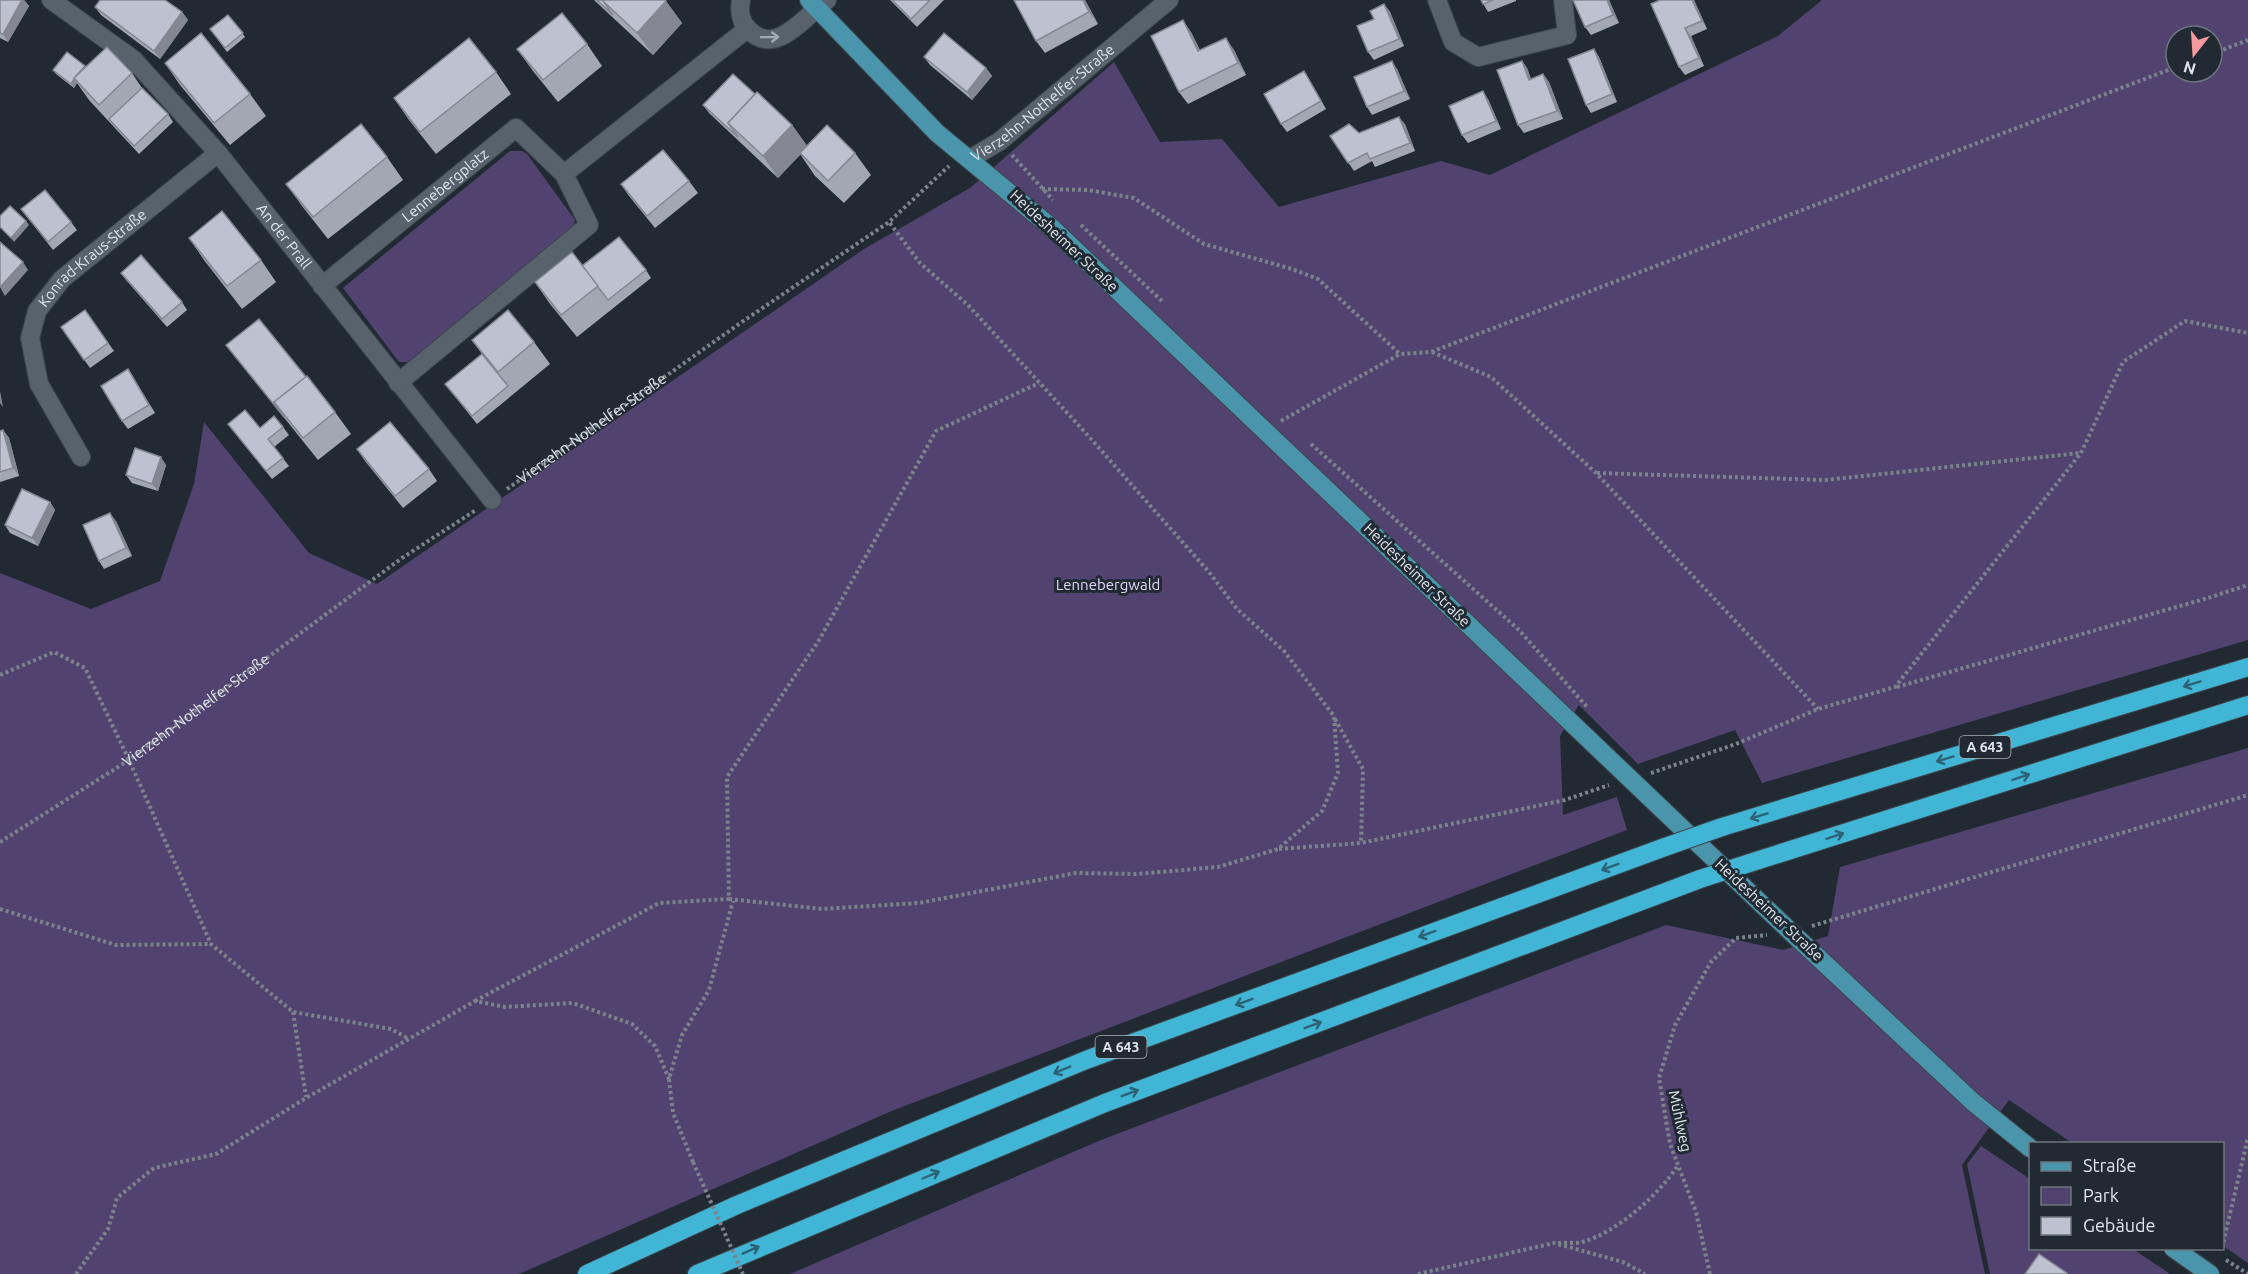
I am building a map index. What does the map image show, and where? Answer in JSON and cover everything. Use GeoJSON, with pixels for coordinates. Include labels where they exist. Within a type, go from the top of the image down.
{"type":"FeatureCollection","features":[{"type":"Feature","properties":{"kind":"highway","name":"A 643"},"geometry":{"type":"LineString","coordinates":[[587,1274],[737,1205],[1086,1060],[1665,847],[1722,827],[2248,667]]}},
{"type":"Feature","properties":{"kind":"highway","name":"A 643"},"geometry":{"type":"LineString","coordinates":[[697,1274],[1105,1103],[1700,879],[2248,705]]}},
{"type":"Feature","properties":{"kind":"main road","name":"Heidesheimer Straße"},"geometry":{"type":"LineString","coordinates":[[817,3],[912,108],[1031,209],[1264,428],[1792,933],[1973,1102],[2029,1146]]}},
{"type":"Feature","properties":{"kind":"main road"},"geometry":{"type":"LineString","coordinates":[[2176,1250],[2210,1274]]}},
{"type":"Feature","properties":{"kind":"street","name":"An der Prall"},"geometry":{"type":"LineString","coordinates":[[51,0],[133,59],[218,153],[492,500]]}},
{"type":"Feature","properties":{"kind":"street"},"geometry":{"type":"LineString","coordinates":[[741,0],[741,18],[747,29],[759,37],[777,39],[789,32],[817,3]]}},
{"type":"Feature","properties":{"kind":"street","name":"Vierzehn-Nothelfer-Straße"},"geometry":{"type":"LineString","coordinates":[[970,159],[1000,141],[1169,0]]}},
{"type":"Feature","properties":{"kind":"street"},"geometry":{"type":"LineString","coordinates":[[1437,0],[1453,42],[1478,57],[1567,35],[1563,0]]}},
{"type":"Feature","properties":{"kind":"street"},"geometry":{"type":"LineString","coordinates":[[564,174],[747,29]]}},
{"type":"Feature","properties":{"kind":"street","name":"Lennebergplatz"},"geometry":{"type":"LineString","coordinates":[[322,286],[516,128],[564,174],[589,225],[398,383]]}},
{"type":"Feature","properties":{"kind":"street","name":"Konrad-Kraus-Straße"},"geometry":{"type":"LineString","coordinates":[[81,457],[39,384],[30,338],[37,310],[62,279],[218,153]]}},
{"type":"Feature","properties":{"kind":"path"},"geometry":{"type":"LineString","coordinates":[[2224,49],[2248,40]]}},
{"type":"Feature","properties":{"kind":"path"},"geometry":{"type":"LineString","coordinates":[[1264,428],[1400,354],[1431,352],[2164,72]]}},
{"type":"Feature","properties":{"kind":"path","name":"Vierzehn-Nothelfer-Straße"},"geometry":{"type":"LineString","coordinates":[[0,842],[129,760],[402,558],[492,500],[739,324],[889,222],[946,167],[970,159]]}},
{"type":"Feature","properties":{"kind":"path"},"geometry":{"type":"LineString","coordinates":[[1041,189],[1088,190],[1134,198],[1204,244],[1292,268],[1318,279],[1400,354]]}},
{"type":"Feature","properties":{"kind":"path"},"geometry":{"type":"LineString","coordinates":[[889,222],[920,263],[968,305],[1209,572],[1237,609],[1284,651],[1334,716],[1363,769],[1361,843]]}},
{"type":"Feature","properties":{"kind":"path"},"geometry":{"type":"LineString","coordinates":[[1895,687],[2081,453],[2123,362],[2185,321],[2248,333]]}},
{"type":"Feature","properties":{"kind":"path"},"geometry":{"type":"LineString","coordinates":[[1431,352],[1491,377],[1596,473],[1818,709]]}},
{"type":"Feature","properties":{"kind":"path"},"geometry":{"type":"LineString","coordinates":[[669,1079],[681,1035],[709,990],[731,900],[727,777],[819,640],[936,431],[1039,383]]}},
{"type":"Feature","properties":{"kind":"path"},"geometry":{"type":"LineString","coordinates":[[1596,473],[1825,480],[2081,453]]}},
{"type":"Feature","properties":{"kind":"path"},"geometry":{"type":"LineString","coordinates":[[76,1274],[108,1229],[117,1198],[154,1168],[216,1154],[306,1098],[475,1001],[659,903],[731,900],[822,909],[919,903],[1076,873],[1136,874],[1218,867],[1278,849],[1361,843],[1565,800],[1736,744],[1818,709],[2248,585]]}},
{"type":"Feature","properties":{"kind":"path"},"geometry":{"type":"LineString","coordinates":[[0,675],[54,652],[85,668],[129,760],[211,944],[293,1012],[391,1029],[409,1039]]}},
{"type":"Feature","properties":{"kind":"path"},"geometry":{"type":"LineString","coordinates":[[1278,849],[1322,811],[1338,773],[1334,716]]}},
{"type":"Feature","properties":{"kind":"path","name":"Mühlweg"},"geometry":{"type":"LineString","coordinates":[[1710,1274],[1696,1212],[1670,1144],[1659,1078],[1675,1025],[1711,962],[1736,938],[1792,933],[2248,795]]}},
{"type":"Feature","properties":{"kind":"path"},"geometry":{"type":"LineString","coordinates":[[0,909],[116,945],[211,944]]}},
{"type":"Feature","properties":{"kind":"path"},"geometry":{"type":"LineString","coordinates":[[475,1001],[505,1007],[573,1003],[632,1024],[655,1046],[669,1079],[673,1113],[743,1274]]}},
{"type":"Feature","properties":{"kind":"path"},"geometry":{"type":"LineString","coordinates":[[293,1012],[306,1098]]}},
{"type":"Feature","properties":{"kind":"path"},"geometry":{"type":"LineString","coordinates":[[2224,1244],[2248,1137]]}},
{"type":"Feature","properties":{"kind":"path"},"geometry":{"type":"LineString","coordinates":[[1418,1274],[1554,1243],[1581,1242],[1626,1219],[1664,1187],[1678,1165]]}},
{"type":"Feature","properties":{"kind":"path"},"geometry":{"type":"LineString","coordinates":[[1554,1243],[1623,1262],[1645,1274]]}},
{"type":"Feature","properties":{"kind":"path"},"geometry":{"type":"LineString","coordinates":[[2221,1257],[2248,1274]]}},
{"type":"Feature","properties":{"kind":"green space","name":"Lennebergwald"},"geometry":{"type":"Polygon","coordinates":[[[1822,0],[2248,0],[2248,640],[1762,783],[1735,730],[1638,764],[1579,705],[1560,736],[1563,815],[1617,797],[1627,830],[894,1110],[519,1274],[0,1274],[0,573],[91,609],[160,581],[194,484],[204,422],[309,553],[377,584],[864,249],[970,188],[1114,62],[1160,142],[1222,139],[1279,207],[1441,161],[1490,175],[1778,36],[1822,0]]]}},
{"type":"Feature","properties":{"kind":"green space"},"geometry":{"type":"Polygon","coordinates":[[[510,151],[522,151],[527,154],[575,220],[573,229],[408,362],[399,362],[343,288],[510,151]]]}},
{"type":"Feature","properties":{"kind":"green space"},"geometry":{"type":"Polygon","coordinates":[[[2248,748],[2248,1263],[2224,1247],[2224,1142],[2071,1142],[2009,1100],[1962,1165],[1985,1274],[790,1274],[1101,1140],[1666,925],[1783,950],[1828,936],[1840,867],[2248,748]]]}},
{"type":"Feature","properties":{"kind":"green space"},"geometry":{"type":"Polygon","coordinates":[[[1981,1146],[2029,1178],[2029,1250],[2134,1250],[2170,1274],[1990,1274],[1967,1164],[1981,1146]]]}},
{"type":"Feature","properties":{"kind":"building"},"geometry":{"type":"Polygon","coordinates":[[[0,0],[22,0],[3,34],[0,33],[0,0]]]}},
{"type":"Feature","properties":{"kind":"building"},"geometry":{"type":"Polygon","coordinates":[[[100,0],[165,0],[182,12],[154,51],[95,7],[100,0]]]}},
{"type":"Feature","properties":{"kind":"building"},"geometry":{"type":"Polygon","coordinates":[[[597,0],[603,0],[613,15],[597,0]]]}},
{"type":"Feature","properties":{"kind":"building"},"geometry":{"type":"Polygon","coordinates":[[[603,0],[665,0],[666,1],[637,33],[603,0]]]}},
{"type":"Feature","properties":{"kind":"building"},"geometry":{"type":"Polygon","coordinates":[[[892,0],[930,0],[911,19],[892,0]]]}},
{"type":"Feature","properties":{"kind":"building"},"geometry":{"type":"Polygon","coordinates":[[[1014,0],[1083,0],[1089,12],[1036,41],[1014,0]]]}},
{"type":"Feature","properties":{"kind":"building"},"geometry":{"type":"Polygon","coordinates":[[[1481,0],[1493,0],[1483,4],[1481,0]]]}},
{"type":"Feature","properties":{"kind":"building"},"geometry":{"type":"Polygon","coordinates":[[[1573,0],[1607,0],[1613,15],[1585,27],[1573,0]]]}},
{"type":"Feature","properties":{"kind":"building"},"geometry":{"type":"Polygon","coordinates":[[[1660,0],[1692,0],[1702,21],[1685,28],[1699,58],[1679,67],[1651,4],[1660,0]]]}},
{"type":"Feature","properties":{"kind":"building"},"geometry":{"type":"Polygon","coordinates":[[[1384,4],[1399,39],[1368,52],[1357,26],[1374,19],[1370,11],[1384,4]]]}},
{"type":"Feature","properties":{"kind":"building"},"geometry":{"type":"Polygon","coordinates":[[[562,13],[587,44],[543,80],[517,49],[562,13]]]}},
{"type":"Feature","properties":{"kind":"building"},"geometry":{"type":"Polygon","coordinates":[[[228,15],[243,33],[225,48],[210,29],[228,15]]]}},
{"type":"Feature","properties":{"kind":"building"},"geometry":{"type":"Polygon","coordinates":[[[1183,20],[1198,51],[1226,38],[1238,63],[1179,92],[1151,36],[1183,20]]]}},
{"type":"Feature","properties":{"kind":"building"},"geometry":{"type":"Polygon","coordinates":[[[201,33],[250,94],[214,123],[165,63],[201,33]]]}},
{"type":"Feature","properties":{"kind":"building"},"geometry":{"type":"Polygon","coordinates":[[[944,33],[986,68],[967,92],[924,57],[944,33]]]}},
{"type":"Feature","properties":{"kind":"building"},"geometry":{"type":"Polygon","coordinates":[[[469,38],[496,72],[420,132],[394,98],[469,38]]]}},
{"type":"Feature","properties":{"kind":"building"},"geometry":{"type":"Polygon","coordinates":[[[107,47],[132,73],[99,105],[74,78],[107,47]]]}},
{"type":"Feature","properties":{"kind":"building"},"geometry":{"type":"Polygon","coordinates":[[[1594,49],[1612,94],[1586,105],[1568,59],[1594,49]]]}},
{"type":"Feature","properties":{"kind":"building"},"geometry":{"type":"Polygon","coordinates":[[[67,52],[85,66],[71,84],[53,70],[67,52]]]}},
{"type":"Feature","properties":{"kind":"building"},"geometry":{"type":"Polygon","coordinates":[[[1392,61],[1404,91],[1367,107],[1354,77],[1392,61]]]}},
{"type":"Feature","properties":{"kind":"building"},"geometry":{"type":"Polygon","coordinates":[[[1522,61],[1529,80],[1543,74],[1557,111],[1518,125],[1497,70],[1522,61]]]}},
{"type":"Feature","properties":{"kind":"building"},"geometry":{"type":"Polygon","coordinates":[[[1304,71],[1321,101],[1281,124],[1264,94],[1304,71]]]}},
{"type":"Feature","properties":{"kind":"building"},"geometry":{"type":"Polygon","coordinates":[[[733,74],[755,94],[728,123],[738,137],[703,105],[733,74]]]}},
{"type":"Feature","properties":{"kind":"building"},"geometry":{"type":"Polygon","coordinates":[[[142,88],[168,114],[134,146],[109,119],[142,88]]]}},
{"type":"Feature","properties":{"kind":"building"},"geometry":{"type":"Polygon","coordinates":[[[1483,91],[1496,121],[1462,135],[1449,106],[1483,91]]]}},
{"type":"Feature","properties":{"kind":"building"},"geometry":{"type":"Polygon","coordinates":[[[757,92],[792,125],[763,156],[728,123],[757,92]]]}},
{"type":"Feature","properties":{"kind":"building"},"geometry":{"type":"Polygon","coordinates":[[[1399,117],[1410,143],[1370,159],[1367,153],[1348,163],[1330,136],[1349,124],[1359,133],[1399,117]]]}},
{"type":"Feature","properties":{"kind":"building"},"geometry":{"type":"Polygon","coordinates":[[[361,124],[387,157],[313,217],[286,184],[361,124]]]}},
{"type":"Feature","properties":{"kind":"building"},"geometry":{"type":"Polygon","coordinates":[[[827,125],[855,153],[828,181],[800,153],[827,125]]]}},
{"type":"Feature","properties":{"kind":"building"},"geometry":{"type":"Polygon","coordinates":[[[663,150],[689,181],[647,216],[621,184],[663,150]]]}},
{"type":"Feature","properties":{"kind":"building"},"geometry":{"type":"Polygon","coordinates":[[[45,190],[71,222],[48,242],[21,209],[45,190]]]}},
{"type":"Feature","properties":{"kind":"building"},"geometry":{"type":"Polygon","coordinates":[[[10,206],[26,221],[11,238],[0,227],[0,216],[10,206]]]}},
{"type":"Feature","properties":{"kind":"building"},"geometry":{"type":"Polygon","coordinates":[[[222,211],[261,260],[227,286],[189,238],[222,211]]]}},
{"type":"Feature","properties":{"kind":"building"},"geometry":{"type":"Polygon","coordinates":[[[619,237],[646,270],[608,300],[582,266],[619,237]]]}},
{"type":"Feature","properties":{"kind":"building"},"geometry":{"type":"Polygon","coordinates":[[[0,242],[23,262],[0,287],[0,242]]]}},
{"type":"Feature","properties":{"kind":"building"},"geometry":{"type":"Polygon","coordinates":[[[572,252],[598,286],[561,315],[535,282],[572,252]]]}},
{"type":"Feature","properties":{"kind":"building"},"geometry":{"type":"Polygon","coordinates":[[[141,255],[182,302],[162,319],[121,273],[141,255]]]}},
{"type":"Feature","properties":{"kind":"building"},"geometry":{"type":"Polygon","coordinates":[[[85,310],[108,343],[84,360],[61,327],[85,310]]]}},
{"type":"Feature","properties":{"kind":"building"},"geometry":{"type":"Polygon","coordinates":[[[508,310],[534,342],[498,372],[472,340],[508,310]]]}},
{"type":"Feature","properties":{"kind":"building"},"geometry":{"type":"Polygon","coordinates":[[[259,319],[306,377],[274,402],[284,417],[226,345],[259,319]]]}},
{"type":"Feature","properties":{"kind":"building"},"geometry":{"type":"Polygon","coordinates":[[[482,354],[508,386],[472,416],[445,384],[482,354]]]}},
{"type":"Feature","properties":{"kind":"building"},"geometry":{"type":"Polygon","coordinates":[[[128,369],[149,405],[122,421],[101,386],[128,369]]]}},
{"type":"Feature","properties":{"kind":"building"},"geometry":{"type":"Polygon","coordinates":[[[307,376],[335,412],[303,438],[274,402],[307,376]]]}},
{"type":"Feature","properties":{"kind":"building"},"geometry":{"type":"Polygon","coordinates":[[[245,410],[260,428],[274,416],[283,427],[268,439],[283,458],[266,471],[228,424],[245,410]]]}},
{"type":"Feature","properties":{"kind":"building"},"geometry":{"type":"Polygon","coordinates":[[[390,422],[429,469],[395,496],[357,449],[390,422]]]}},
{"type":"Feature","properties":{"kind":"building"},"geometry":{"type":"Polygon","coordinates":[[[3,430],[13,468],[0,472],[0,431],[3,430]]]}},
{"type":"Feature","properties":{"kind":"building"},"geometry":{"type":"Polygon","coordinates":[[[135,448],[161,457],[152,484],[126,475],[135,448]]]}},
{"type":"Feature","properties":{"kind":"building"},"geometry":{"type":"Polygon","coordinates":[[[22,489],[50,502],[32,538],[5,525],[22,489]]]}},
{"type":"Feature","properties":{"kind":"building"},"geometry":{"type":"Polygon","coordinates":[[[110,513],[126,548],[99,561],[83,525],[110,513]]]}},
{"type":"Feature","properties":{"kind":"building"},"geometry":{"type":"Polygon","coordinates":[[[2039,1254],[2067,1273],[2067,1274],[2025,1274],[2039,1254]]]}}]}
